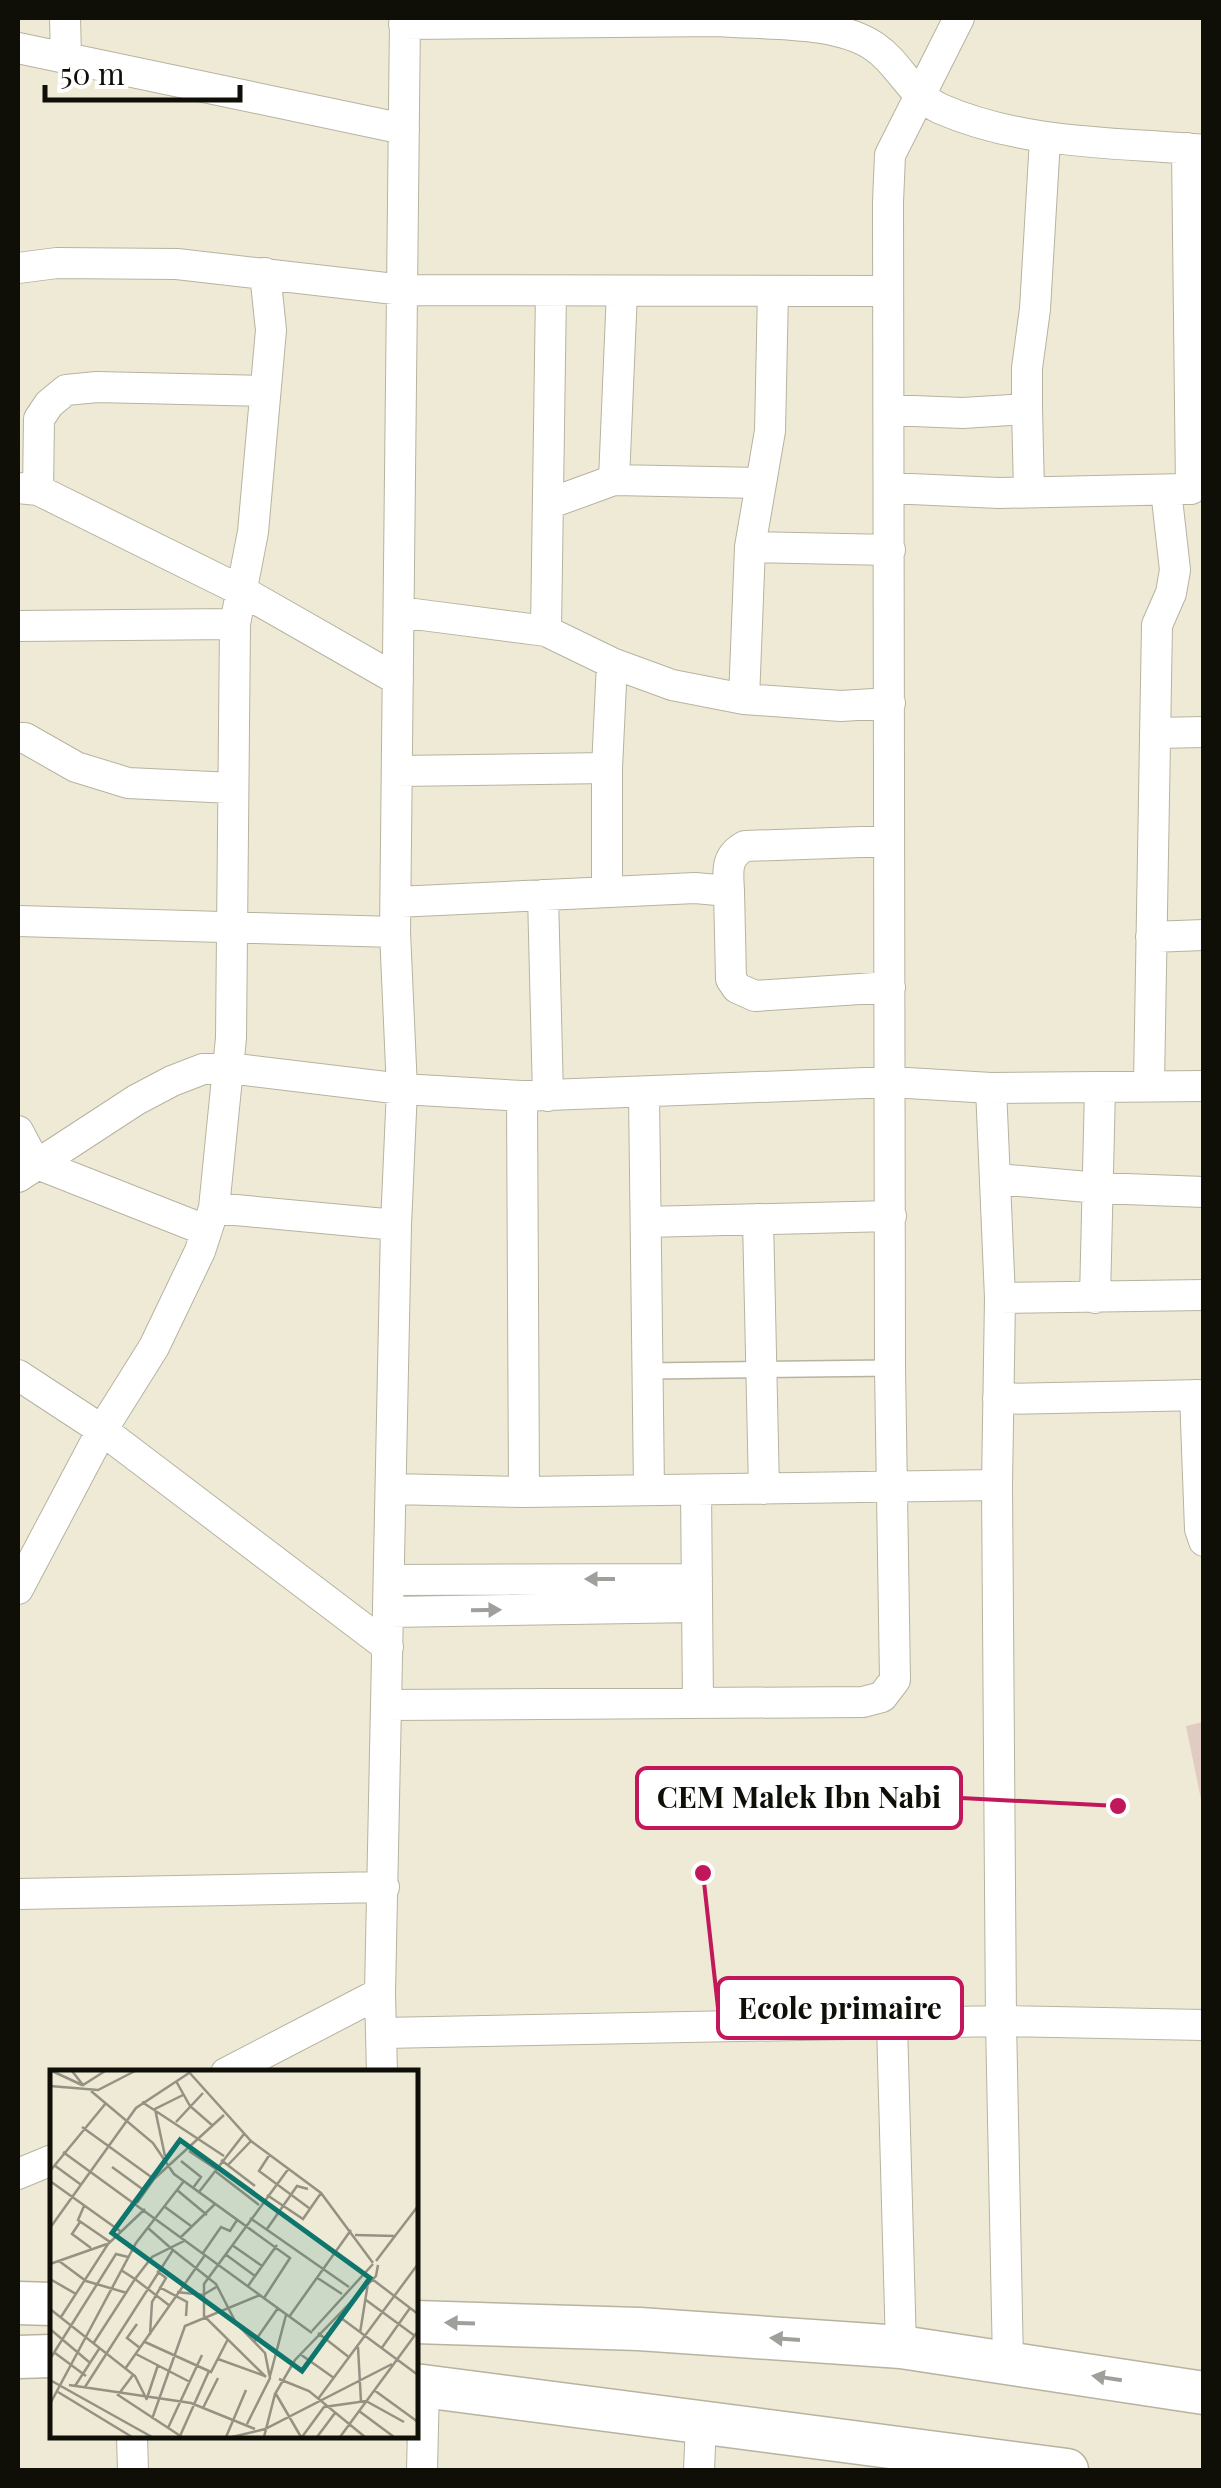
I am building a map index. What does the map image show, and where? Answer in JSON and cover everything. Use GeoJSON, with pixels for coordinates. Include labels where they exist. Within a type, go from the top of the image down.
{"type":"FeatureCollection","features":[{"type":"Feature","properties":{"kind":"main road"},"geometry":{"type":"LineString","coordinates":[[18,2303],[50,2304]]}},
{"type":"Feature","properties":{"kind":"main road"},"geometry":{"type":"LineString","coordinates":[[418,2322],[639,2328],[900,2347],[1204,2394]]}},
{"type":"Feature","properties":{"kind":"main road"},"geometry":{"type":"LineString","coordinates":[[18,2357],[50,2356]]}},
{"type":"Feature","properties":{"kind":"main road"},"geometry":{"type":"LineString","coordinates":[[420,2386],[1066,2470]]}},
{"type":"Feature","properties":{"kind":"street"},"geometry":{"type":"LineString","coordinates":[[65,18],[66,57]]}},
{"type":"Feature","properties":{"kind":"street"},"geometry":{"type":"LineString","coordinates":[[387,1705],[863,1702],[882,1697],[895,1680],[886,291],[890,155],[958,18]]}},
{"type":"Feature","properties":{"kind":"street"},"geometry":{"type":"LineString","coordinates":[[382,2070],[380,1993],[402,1089],[395,917],[404,21],[719,19],[826,29],[854,35],[878,48],[920,98],[942,110],[1045,139],[1195,149],[1187,489],[1171,594],[1157,625],[1149,1084]]}},
{"type":"Feature","properties":{"kind":"street"},"geometry":{"type":"LineString","coordinates":[[18,48],[404,129]]}},
{"type":"Feature","properties":{"kind":"street"},"geometry":{"type":"LineString","coordinates":[[1029,491],[1028,368],[1045,139]]}},
{"type":"Feature","properties":{"kind":"street"},"geometry":{"type":"LineString","coordinates":[[18,268],[57,263],[176,264],[403,290],[886,291]]}},
{"type":"Feature","properties":{"kind":"street"},"geometry":{"type":"LineString","coordinates":[[18,1588],[102,1430],[154,1347],[200,1251],[210,1219],[229,1068],[235,624],[253,532],[271,330],[265,273]]}},
{"type":"Feature","properties":{"kind":"street"},"geometry":{"type":"LineString","coordinates":[[546,632],[551,290]]}},
{"type":"Feature","properties":{"kind":"street"},"geometry":{"type":"LineString","coordinates":[[614,480],[622,291]]}},
{"type":"Feature","properties":{"kind":"street"},"geometry":{"type":"LineString","coordinates":[[744,699],[750,548],[770,431],[772,291]]}},
{"type":"Feature","properties":{"kind":"street"},"geometry":{"type":"LineString","coordinates":[[264,391],[97,387],[66,390],[38,419],[28,489],[242,591],[398,680]]}},
{"type":"Feature","properties":{"kind":"street"},"geometry":{"type":"LineString","coordinates":[[889,410],[964,413],[1028,409]]}},
{"type":"Feature","properties":{"kind":"street"},"geometry":{"type":"LineString","coordinates":[[548,504],[614,480],[760,482]]}},
{"type":"Feature","properties":{"kind":"street"},"geometry":{"type":"LineString","coordinates":[[889,488],[1187,489]]}},
{"type":"Feature","properties":{"kind":"street"},"geometry":{"type":"LineString","coordinates":[[750,548],[890,550]]}},
{"type":"Feature","properties":{"kind":"street"},"geometry":{"type":"LineString","coordinates":[[399,612],[546,632],[672,685],[744,699],[841,706],[890,702]]}},
{"type":"Feature","properties":{"kind":"street"},"geometry":{"type":"LineString","coordinates":[[18,626],[235,624]]}},
{"type":"Feature","properties":{"kind":"street"},"geometry":{"type":"LineString","coordinates":[[608,892],[607,768],[612,663]]}},
{"type":"Feature","properties":{"kind":"street"},"geometry":{"type":"LineString","coordinates":[[1155,733],[1204,732]]}},
{"type":"Feature","properties":{"kind":"street"},"geometry":{"type":"LineString","coordinates":[[18,738],[76,767],[128,783],[232,788]]}},
{"type":"Feature","properties":{"kind":"street"},"geometry":{"type":"LineString","coordinates":[[397,770],[607,768]]}},
{"type":"Feature","properties":{"kind":"street"},"geometry":{"type":"LineString","coordinates":[[889,842],[745,846],[728,862],[731,980],[747,994],[890,987]]}},
{"type":"Feature","properties":{"kind":"street"},"geometry":{"type":"LineString","coordinates":[[18,921],[230,926],[395,917],[543,895],[695,888],[729,892]]}},
{"type":"Feature","properties":{"kind":"street"},"geometry":{"type":"LineString","coordinates":[[524,1492],[543,895]]}},
{"type":"Feature","properties":{"kind":"street"},"geometry":{"type":"LineString","coordinates":[[1151,938],[1204,935]]}},
{"type":"Feature","properties":{"kind":"street"},"geometry":{"type":"LineString","coordinates":[[26,1170],[172,1082],[203,1069],[229,1068],[402,1089],[535,1096],[890,1082],[991,1088],[1204,1086]]}},
{"type":"Feature","properties":{"kind":"street"},"geometry":{"type":"LineString","coordinates":[[991,1088],[1000,1298],[997,1485],[1001,2021],[1008,2362]]}},
{"type":"Feature","properties":{"kind":"street"},"geometry":{"type":"LineString","coordinates":[[1095,1298],[1100,1088]]}},
{"type":"Feature","properties":{"kind":"street"},"geometry":{"type":"LineString","coordinates":[[644,1094],[649,1490]]}},
{"type":"Feature","properties":{"kind":"street"},"geometry":{"type":"LineString","coordinates":[[18,1131],[26,1170]]}},
{"type":"Feature","properties":{"kind":"street"},"geometry":{"type":"LineString","coordinates":[[26,1170],[210,1219],[396,1225]]}},
{"type":"Feature","properties":{"kind":"street"},"geometry":{"type":"LineString","coordinates":[[997,1179],[1204,1192]]}},
{"type":"Feature","properties":{"kind":"street"},"geometry":{"type":"LineString","coordinates":[[646,1222],[890,1216]]}},
{"type":"Feature","properties":{"kind":"street"},"geometry":{"type":"LineString","coordinates":[[758,1219],[764,1489]]}},
{"type":"Feature","properties":{"kind":"street"},"geometry":{"type":"LineString","coordinates":[[1000,1298],[1204,1295]]}},
{"type":"Feature","properties":{"kind":"street"},"geometry":{"type":"LineString","coordinates":[[18,1374],[102,1430],[388,1647]]}},
{"type":"Feature","properties":{"kind":"street"},"geometry":{"type":"LineString","coordinates":[[998,1399],[1199,1395],[1200,1529],[1204,1541]]}},
{"type":"Feature","properties":{"kind":"street"},"geometry":{"type":"LineString","coordinates":[[391,1489],[524,1492],[997,1485]]}},
{"type":"Feature","properties":{"kind":"street"},"geometry":{"type":"LineString","coordinates":[[696,1490],[698,1703]]}},
{"type":"Feature","properties":{"kind":"street"},"geometry":{"type":"LineString","coordinates":[[389,1580],[697,1593]]}},
{"type":"Feature","properties":{"kind":"street"},"geometry":{"type":"LineString","coordinates":[[388,1612],[697,1593]]}},
{"type":"Feature","properties":{"kind":"street"},"geometry":{"type":"LineString","coordinates":[[18,1894],[384,1887]]}},
{"type":"Feature","properties":{"kind":"street"},"geometry":{"type":"LineString","coordinates":[[232,2070],[380,1993]]}},
{"type":"Feature","properties":{"kind":"street"},"geometry":{"type":"LineString","coordinates":[[382,2034],[1001,2021],[1204,2026]]}},
{"type":"Feature","properties":{"kind":"street"},"geometry":{"type":"LineString","coordinates":[[892,2024],[900,2347]]}},
{"type":"Feature","properties":{"kind":"street"},"geometry":{"type":"LineString","coordinates":[[18,2174],[50,2161]]}},
{"type":"Feature","properties":{"kind":"street"},"geometry":{"type":"LineString","coordinates":[[420,2386],[422,2470]]}},
{"type":"Feature","properties":{"kind":"street"},"geometry":{"type":"LineString","coordinates":[[699,2470],[701,2423]]}},
{"type":"Feature","properties":{"kind":"street"},"geometry":{"type":"LineString","coordinates":[[132,2438],[133,2470]]}},
{"type":"Feature","properties":{"kind":"lane"},"geometry":{"type":"LineString","coordinates":[[648,1371],[890,1368]]}},
{"type":"Feature","properties":{"kind":"shaded area"},"geometry":{"type":"Polygon","coordinates":[[[1204,1722],[1203,1809],[1186,1726],[1204,1722]]]}},
{"type":"Feature","properties":{"kind":"place","name":"CEM Malek Ibn Nabi"},"geometry":{"type":"Point","coordinates":[1118,1806]}},
{"type":"Feature","properties":{"kind":"place","name":"Ecole primaire"},"geometry":{"type":"Point","coordinates":[703,1873]}}]}
